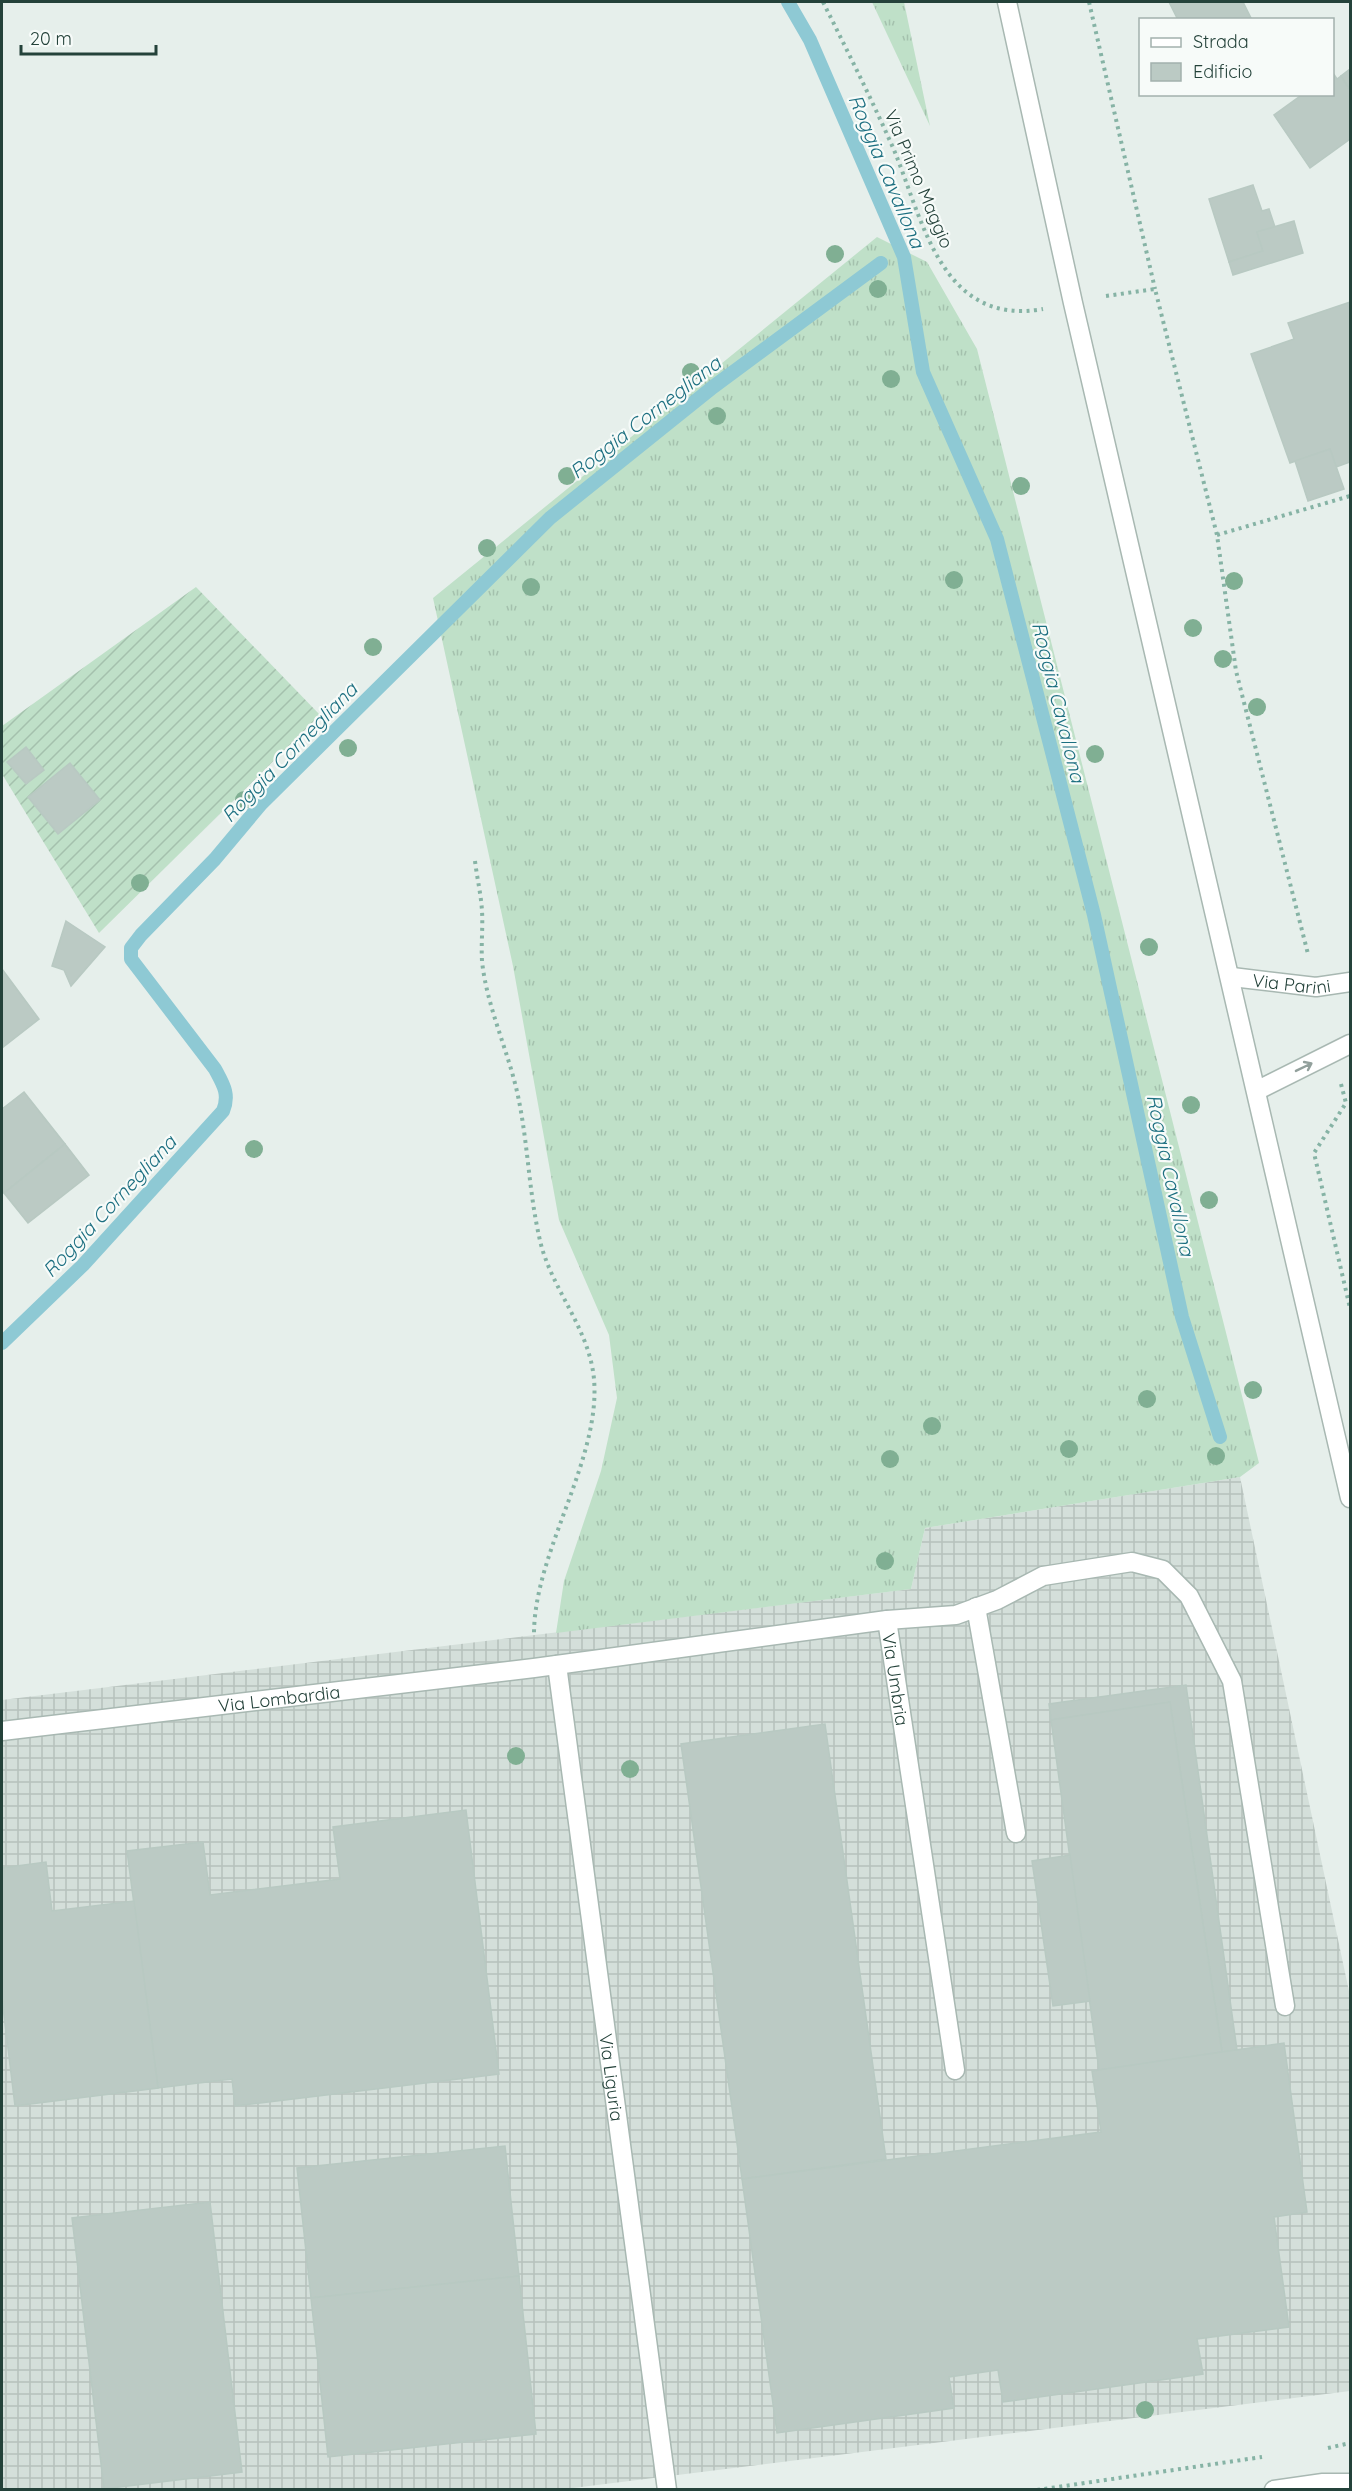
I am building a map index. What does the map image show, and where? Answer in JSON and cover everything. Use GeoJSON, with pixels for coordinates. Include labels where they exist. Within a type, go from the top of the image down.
{"type":"FeatureCollection","features":[{"type":"Feature","properties":{"kind":"street"},"geometry":{"type":"LineString","coordinates":[[1006,2],[1073,303],[1232,977],[1350,1498]]}},
{"type":"Feature","properties":{"kind":"street","name":"Via Parini"},"geometry":{"type":"LineString","coordinates":[[1232,977],[1316,987],[1350,982]]}},
{"type":"Feature","properties":{"kind":"street"},"geometry":{"type":"LineString","coordinates":[[1258,1090],[1350,1044]]}},
{"type":"Feature","properties":{"kind":"street"},"geometry":{"type":"LineString","coordinates":[[887,1620],[956,1615],[997,1600],[1043,1576],[1132,1562],[1163,1570],[1189,1596],[1232,1681],[1285,2006]]}},
{"type":"Feature","properties":{"kind":"street"},"geometry":{"type":"LineString","coordinates":[[976,1607],[1016,1833]]}},
{"type":"Feature","properties":{"kind":"street","name":"Via Umbria"},"geometry":{"type":"LineString","coordinates":[[557,1665],[887,1620],[955,2070]]}},
{"type":"Feature","properties":{"kind":"street","name":"Via Lombardia"},"geometry":{"type":"LineString","coordinates":[[2,1731],[557,1665]]}},
{"type":"Feature","properties":{"kind":"street","name":"Via Liguria"},"geometry":{"type":"LineString","coordinates":[[557,1665],[667,2490]]}},
{"type":"Feature","properties":{"kind":"street"},"geometry":{"type":"LineString","coordinates":[[1323,2483],[1350,2472]]}},
{"type":"Feature","properties":{"kind":"street"},"geometry":{"type":"LineString","coordinates":[[1274,2490],[1323,2483],[1350,2483]]}},
{"type":"Feature","properties":{"kind":"path","name":"Via Primo Maggio"},"geometry":{"type":"LineString","coordinates":[[823,2],[894,151],[937,259],[968,294],[988,305],[1009,311],[1029,311],[1155,288]]}},
{"type":"Feature","properties":{"kind":"path"},"geometry":{"type":"LineString","coordinates":[[1089,2],[1155,288],[1216,535],[1236,671],[1316,987]]}},
{"type":"Feature","properties":{"kind":"path"},"geometry":{"type":"LineString","coordinates":[[1216,535],[1350,496]]}},
{"type":"Feature","properties":{"kind":"path"},"geometry":{"type":"LineString","coordinates":[[475,861],[482,910],[482,961],[487,991],[508,1054],[519,1102],[539,1238],[586,1341],[594,1380],[590,1430],[534,1617],[534,1668]]}},
{"type":"Feature","properties":{"kind":"path"},"geometry":{"type":"LineString","coordinates":[[1332,1054],[1346,1103],[1314,1153],[1350,1308]]}},
{"type":"Feature","properties":{"kind":"path"},"geometry":{"type":"LineString","coordinates":[[1037,2490],[1272,2456]]}},
{"type":"Feature","properties":{"kind":"shaded area"},"geometry":{"type":"Polygon","coordinates":[[[1240,1477],[1350,1996],[1350,2391],[565,2489],[2,2489],[2,1700],[911,1589],[925,1528],[1240,1477]]]}},
{"type":"Feature","properties":{"kind":"green space"},"geometry":{"type":"Polygon","coordinates":[[[872,2],[904,2],[930,126],[872,2]]]}},
{"type":"Feature","properties":{"kind":"green space"},"geometry":{"type":"Polygon","coordinates":[[[877,237],[927,262],[977,349],[1259,1463],[1240,1477],[925,1528],[911,1589],[556,1633],[564,1581],[601,1471],[617,1398],[609,1335],[559,1220],[513,966],[433,598],[877,237]]]}},
{"type":"Feature","properties":{"kind":"green space"},"geometry":{"type":"Polygon","coordinates":[[[196,587],[320,715],[99,933],[2,774],[2,726],[196,587]]]}},
{"type":"Feature","properties":{"kind":"building"},"geometry":{"type":"Polygon","coordinates":[[[1169,2],[1243,2],[1251,18],[1177,18],[1169,2]]]}},
{"type":"Feature","properties":{"kind":"building"},"geometry":{"type":"Polygon","coordinates":[[[1350,69],[1350,90],[1341,76],[1350,69]]]}},
{"type":"Feature","properties":{"kind":"building"},"geometry":{"type":"Polygon","coordinates":[[[1334,74],[1337,79],[1341,76],[1350,90],[1350,139],[1310,168],[1274,115],[1300,96],[1334,96],[1334,74]]]}},
{"type":"Feature","properties":{"kind":"building"},"geometry":{"type":"Polygon","coordinates":[[[1253,185],[1262,211],[1269,209],[1275,227],[1257,232],[1263,251],[1229,262],[1209,199],[1253,185]]]}},
{"type":"Feature","properties":{"kind":"building"},"geometry":{"type":"Polygon","coordinates":[[[1294,221],[1303,253],[1233,275],[1229,262],[1263,251],[1257,232],[1294,221]]]}},
{"type":"Feature","properties":{"kind":"building"},"geometry":{"type":"Polygon","coordinates":[[[1350,302],[1350,462],[1336,467],[1330,449],[1290,463],[1251,354],[1294,339],[1288,323],[1350,302]]]}},
{"type":"Feature","properties":{"kind":"building"},"geometry":{"type":"Polygon","coordinates":[[[1330,449],[1344,489],[1308,501],[1295,461],[1330,449]]]}},
{"type":"Feature","properties":{"kind":"building"},"geometry":{"type":"Polygon","coordinates":[[[26,747],[44,770],[26,784],[7,762],[26,747]]]}},
{"type":"Feature","properties":{"kind":"building"},"geometry":{"type":"Polygon","coordinates":[[[70,763],[100,800],[58,834],[28,797],[70,763]]]}},
{"type":"Feature","properties":{"kind":"building"},"geometry":{"type":"Polygon","coordinates":[[[66,921],[105,947],[71,986],[64,970],[52,966],[66,921]]]}},
{"type":"Feature","properties":{"kind":"building"},"geometry":{"type":"Polygon","coordinates":[[[2,969],[39,1019],[2,1048],[2,969]]]}},
{"type":"Feature","properties":{"kind":"building"},"geometry":{"type":"Polygon","coordinates":[[[24,1092],[65,1144],[4,1193],[2,1190],[2,1109],[24,1092]]]}},
{"type":"Feature","properties":{"kind":"building"},"geometry":{"type":"Polygon","coordinates":[[[65,1144],[89,1175],[28,1223],[4,1193],[65,1144]]]}},
{"type":"Feature","properties":{"kind":"building"},"geometry":{"type":"Polygon","coordinates":[[[1186,1685],[1237,2050],[1222,2052],[1170,1702],[1051,1720],[1049,1704],[1186,1685]]]}},
{"type":"Feature","properties":{"kind":"building"},"geometry":{"type":"Polygon","coordinates":[[[1170,1702],[1222,2052],[1099,2070],[1051,1720],[1170,1702]]]}},
{"type":"Feature","properties":{"kind":"building"},"geometry":{"type":"Polygon","coordinates":[[[825,1724],[886,2159],[742,2179],[681,1744],[825,1724]]]}},
{"type":"Feature","properties":{"kind":"building"},"geometry":{"type":"Polygon","coordinates":[[[466,1810],[499,2074],[235,2106],[232,2079],[158,2088],[127,1851],[203,1842],[210,1895],[340,1879],[333,1827],[466,1810]]]}},
{"type":"Feature","properties":{"kind":"building"},"geometry":{"type":"Polygon","coordinates":[[[1070,1855],[1090,2001],[1053,2006],[1032,1861],[1070,1855]]]}},
{"type":"Feature","properties":{"kind":"building"},"geometry":{"type":"Polygon","coordinates":[[[46,1862],[52,1911],[134,1901],[158,2088],[15,2106],[2,1999],[2,1868],[46,1862]]]}},
{"type":"Feature","properties":{"kind":"building"},"geometry":{"type":"Polygon","coordinates":[[[1284,2043],[1307,2212],[1274,2217],[1289,2327],[1197,2339],[1203,2374],[1003,2402],[998,2370],[949,2377],[954,2408],[777,2433],[742,2179],[1101,2132],[1092,2071],[1284,2043]]]}},
{"type":"Feature","properties":{"kind":"building"},"geometry":{"type":"Polygon","coordinates":[[[505,2146],[519,2276],[311,2298],[297,2168],[505,2146]]]}},
{"type":"Feature","properties":{"kind":"building"},"geometry":{"type":"Polygon","coordinates":[[[210,2202],[242,2472],[104,2489],[72,2218],[210,2202]]]}},
{"type":"Feature","properties":{"kind":"building"},"geometry":{"type":"Polygon","coordinates":[[[519,2276],[536,2434],[328,2457],[311,2298],[519,2276]]]}},
{"type":"Feature","properties":{"kind":"waterway","name":"Roggia Cavallona"},"geometry":{"type":"LineString","coordinates":[[788,2],[810,40],[904,257],[923,372],[997,539],[1094,915],[1182,1317],[1220,1437]]}},
{"type":"Feature","properties":{"kind":"waterway","name":"Roggia Cornegliana"},"geometry":{"type":"LineString","coordinates":[[2,1343],[83,1265],[223,1111],[226,1094],[215,1069],[131,959],[131,948],[141,935],[215,859],[261,804],[550,518],[713,387],[881,263]]}}]}
